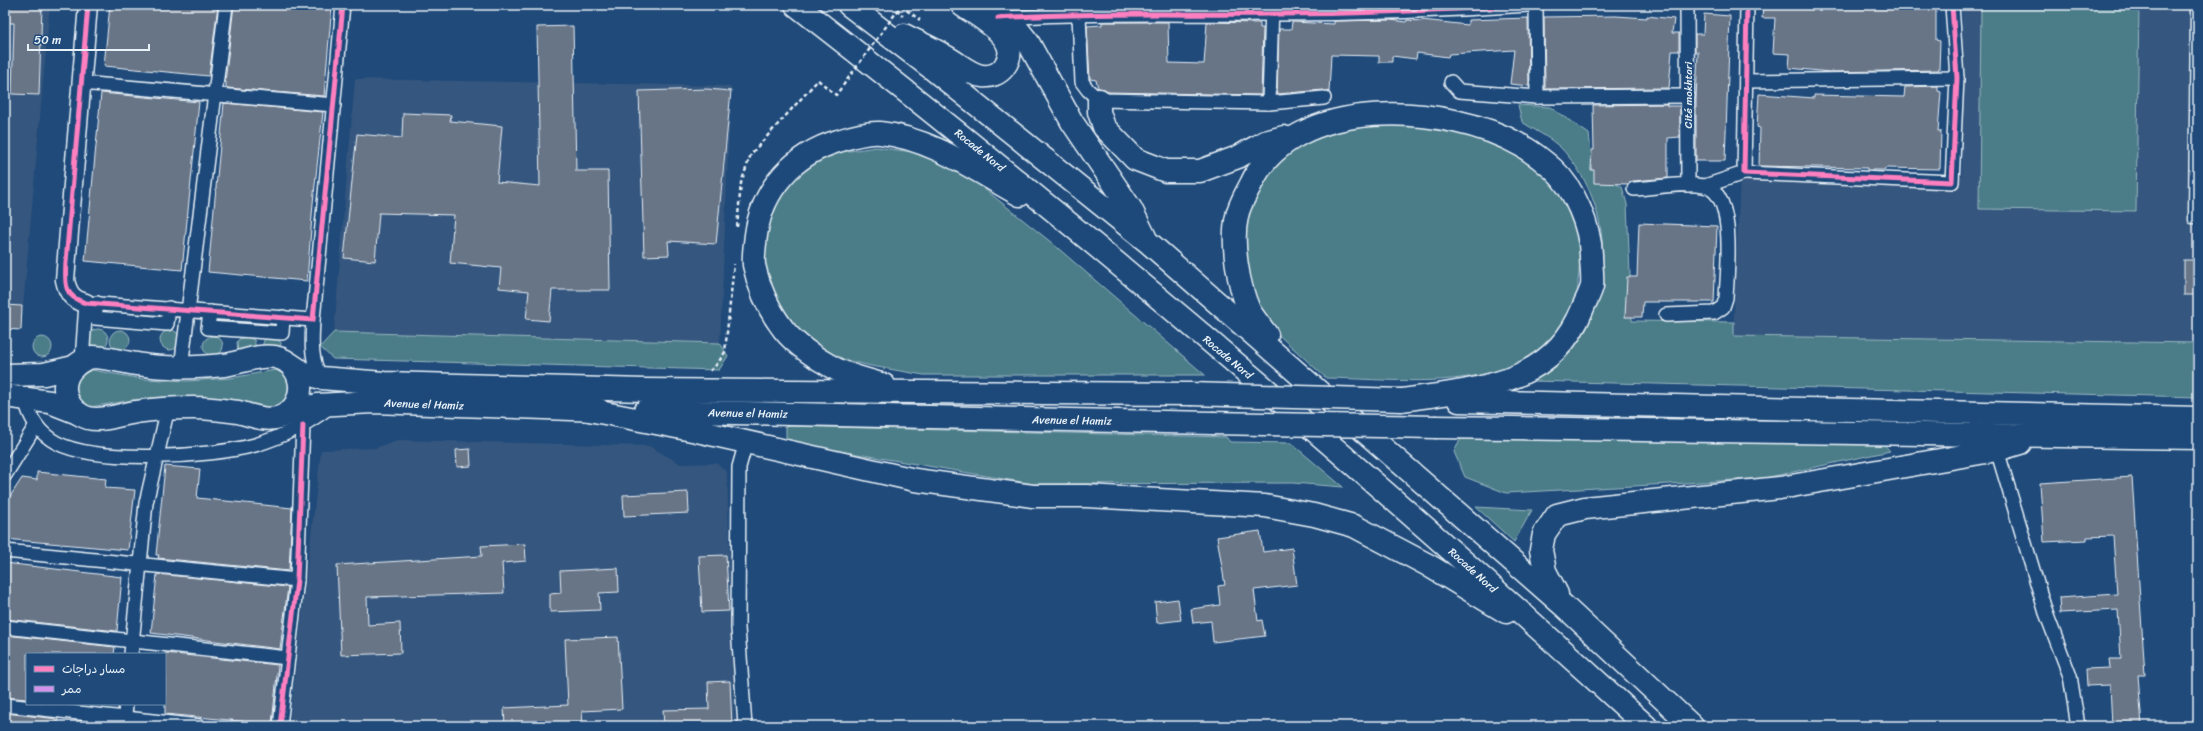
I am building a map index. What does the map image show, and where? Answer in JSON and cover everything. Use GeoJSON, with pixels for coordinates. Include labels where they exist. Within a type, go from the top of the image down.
{"type":"FeatureCollection","features":[{"type":"Feature","properties":{"kind":"highway","name":"Rocade Nord"},"geometry":{"type":"LineString","coordinates":[[796,5],[905,90],[1078,229],[1355,464],[1646,726]]}},
{"type":"Feature","properties":{"kind":"highway"},"geometry":{"type":"LineString","coordinates":[[857,9],[939,52],[976,75],[990,76],[997,73],[1002,69],[1009,57],[1008,43],[1000,32],[962,5]]}},
{"type":"Feature","properties":{"kind":"highway"},"geometry":{"type":"LineString","coordinates":[[857,9],[1149,243],[1565,607],[1692,726]]}},
{"type":"Feature","properties":{"kind":"highway"},"geometry":{"type":"LineString","coordinates":[[990,12],[1016,27],[1028,42],[1072,122],[1131,209],[1149,243]]}},
{"type":"Feature","properties":{"kind":"highway"},"geometry":{"type":"LineString","coordinates":[[1099,100],[1099,112],[1104,126],[1135,159],[1166,171],[1200,171],[1238,157],[1265,142],[1300,133],[1356,115],[1398,115],[1448,120],[1481,129],[1521,146],[1555,171],[1577,202],[1590,238],[1592,286],[1575,328],[1547,359],[1520,377],[1493,386],[1402,400]]}},
{"type":"Feature","properties":{"kind":"highway"},"geometry":{"type":"LineString","coordinates":[[900,391],[833,368],[785,331],[764,298],[754,264],[758,217],[774,186],[787,170],[803,157],[823,145],[846,138],[878,133],[906,138],[952,157],[1078,229]]}},
{"type":"Feature","properties":{"kind":"highway"},"geometry":{"type":"LineString","coordinates":[[1286,362],[1250,310],[1237,269],[1235,240],[1237,215],[1256,173],[1269,156],[1300,133]]}},
{"type":"Feature","properties":{"kind":"highway"},"geometry":{"type":"LineString","coordinates":[[10,384],[97,357],[138,365],[181,368],[228,364],[270,357],[281,359],[302,372],[321,378],[384,383],[645,390],[1190,394],[2198,418]]}},
{"type":"Feature","properties":{"kind":"highway"},"geometry":{"type":"LineString","coordinates":[[78,364],[68,376],[66,391],[68,401],[78,413]]}},
{"type":"Feature","properties":{"kind":"highway"},"geometry":{"type":"LineString","coordinates":[[290,364],[299,377],[301,387],[294,419]]}},
{"type":"Feature","properties":{"kind":"highway"},"geometry":{"type":"LineString","coordinates":[[10,384],[78,413]]}},
{"type":"Feature","properties":{"kind":"highway","name":"Avenue el Hamiz"},"geometry":{"type":"LineString","coordinates":[[78,413],[88,418],[98,419],[138,411],[168,408],[218,410],[266,419],[294,419],[317,405],[373,402],[584,409],[1212,423],[2198,438]]}},
{"type":"Feature","properties":{"kind":"highway"},"geometry":{"type":"LineString","coordinates":[[584,409],[746,442],[915,480],[990,491],[1033,496],[1087,496],[1265,506],[1314,515],[1361,529],[1428,565],[1553,641]]}},
{"type":"Feature","properties":{"kind":"highway"},"geometry":{"type":"LineString","coordinates":[[1565,607],[1545,571],[1541,550],[1544,534],[1557,516],[1585,508],[1780,488],[1997,450],[2044,436]]}},
{"type":"Feature","properties":{"kind":"street"},"geometry":{"type":"LineString","coordinates":[[88,5],[65,280],[70,294],[76,300],[91,303],[314,320]]}},
{"type":"Feature","properties":{"kind":"street"},"geometry":{"type":"LineString","coordinates":[[181,368],[226,5]]}},
{"type":"Feature","properties":{"kind":"street"},"geometry":{"type":"LineString","coordinates":[[321,378],[315,368],[311,349],[343,5]]}},
{"type":"Feature","properties":{"kind":"street"},"geometry":{"type":"LineString","coordinates":[[990,12],[1022,15],[1079,16],[1129,9],[1418,9],[1528,5]]}},
{"type":"Feature","properties":{"kind":"street"},"geometry":{"type":"LineString","coordinates":[[1536,5],[1537,97]]}},
{"type":"Feature","properties":{"kind":"street","name":"Cité mokhtari"},"geometry":{"type":"LineString","coordinates":[[1687,5],[1688,185]]}},
{"type":"Feature","properties":{"kind":"street"},"geometry":{"type":"LineString","coordinates":[[1744,173],[1747,5]]}},
{"type":"Feature","properties":{"kind":"street"},"geometry":{"type":"LineString","coordinates":[[1634,189],[1688,185],[1705,186],[1744,173],[1952,182],[1956,78],[1952,5]]}},
{"type":"Feature","properties":{"kind":"street"},"geometry":{"type":"LineString","coordinates":[[1270,102],[1272,10]]}},
{"type":"Feature","properties":{"kind":"street"},"geometry":{"type":"LineString","coordinates":[[1079,16],[1082,82],[1099,100],[1270,102],[1324,98]]}},
{"type":"Feature","properties":{"kind":"street"},"geometry":{"type":"LineString","coordinates":[[1746,81],[1956,78]]}},
{"type":"Feature","properties":{"kind":"street"},"geometry":{"type":"LineString","coordinates":[[1451,82],[1459,91],[1537,97],[1688,96]]}},
{"type":"Feature","properties":{"kind":"street"},"geometry":{"type":"LineString","coordinates":[[81,83],[334,105]]}},
{"type":"Feature","properties":{"kind":"street"},"geometry":{"type":"LineString","coordinates":[[1666,315],[1714,313],[1723,307],[1726,298],[1728,235],[1725,217],[1721,202],[1714,191],[1705,186]]}},
{"type":"Feature","properties":{"kind":"street"},"geometry":{"type":"LineString","coordinates":[[78,364],[91,303]]}},
{"type":"Feature","properties":{"kind":"street"},"geometry":{"type":"LineString","coordinates":[[10,384],[42,433],[58,444],[84,452],[97,454],[182,455],[232,450],[263,442],[294,419]]}},
{"type":"Feature","properties":{"kind":"street"},"geometry":{"type":"LineString","coordinates":[[131,648],[138,564],[146,503],[168,408]]}},
{"type":"Feature","properties":{"kind":"street"},"geometry":{"type":"LineString","coordinates":[[280,726],[296,580],[294,419]]}},
{"type":"Feature","properties":{"kind":"street"},"geometry":{"type":"LineString","coordinates":[[5,475],[36,425]]}},
{"type":"Feature","properties":{"kind":"street"},"geometry":{"type":"LineString","coordinates":[[745,726],[738,628],[739,467],[746,442]]}},
{"type":"Feature","properties":{"kind":"street"},"geometry":{"type":"LineString","coordinates":[[1997,450],[2046,613],[2070,676],[2078,726]]}},
{"type":"Feature","properties":{"kind":"street"},"geometry":{"type":"LineString","coordinates":[[5,551],[296,580]]}},
{"type":"Feature","properties":{"kind":"street"},"geometry":{"type":"LineString","coordinates":[[5,627],[131,648],[288,658]]}},
{"type":"Feature","properties":{"kind":"street"},"geometry":{"type":"LineString","coordinates":[[5,705],[124,722],[199,726]]}},
{"type":"Feature","properties":{"kind":"street"},"geometry":{"type":"LineString","coordinates":[[124,722],[126,705]]}},
{"type":"Feature","properties":{"kind":"lane"},"geometry":{"type":"LineString","coordinates":[[2194,5],[2192,220],[2198,220]]}},
{"type":"Feature","properties":{"kind":"path"},"geometry":{"type":"LineString","coordinates":[[736,231],[741,183],[751,154],[818,80],[836,95],[901,6]]}},
{"type":"Feature","properties":{"kind":"path"},"geometry":{"type":"LineString","coordinates":[[706,374],[718,364],[725,352],[734,262]]}},
{"type":"Feature","properties":{"kind":"shaded area"},"geometry":{"type":"Polygon","coordinates":[[[5,5],[50,5],[21,330],[5,330],[5,5]]]}},
{"type":"Feature","properties":{"kind":"shaded area"},"geometry":{"type":"Polygon","coordinates":[[[1962,5],[2198,5],[2198,343],[1733,336],[1740,176],[1962,176],[1962,5]]]}},
{"type":"Feature","properties":{"kind":"shaded area"},"geometry":{"type":"Polygon","coordinates":[[[355,79],[731,86],[720,343],[334,332],[355,79]]]}},
{"type":"Feature","properties":{"kind":"shaded area"},"geometry":{"type":"Polygon","coordinates":[[[397,440],[649,446],[681,464],[716,463],[727,472],[735,726],[289,726],[321,450],[376,448],[397,440]]]}},
{"type":"Feature","properties":{"kind":"green space"},"geometry":{"type":"Polygon","coordinates":[[[1981,5],[2139,5],[2136,211],[1979,209],[1981,5]]]}},
{"type":"Feature","properties":{"kind":"green space"},"geometry":{"type":"Polygon","coordinates":[[[1518,105],[1550,107],[1589,134],[1591,154],[1595,166],[1604,176],[1622,187],[1627,204],[1632,321],[1734,322],[1734,336],[2198,343],[2198,397],[1530,381],[1571,350],[1583,334],[1596,303],[1601,279],[1603,255],[1601,232],[1596,208],[1587,186],[1575,165],[1556,143],[1522,122],[1518,105]]]}},
{"type":"Feature","properties":{"kind":"green space"},"geometry":{"type":"Polygon","coordinates":[[[1388,124],[1461,133],[1496,146],[1518,158],[1538,172],[1554,188],[1567,207],[1576,229],[1579,254],[1577,297],[1563,325],[1550,342],[1528,360],[1489,373],[1443,380],[1420,381],[1326,378],[1272,329],[1264,318],[1243,264],[1248,209],[1274,162],[1296,147],[1345,127],[1388,124]]]}},
{"type":"Feature","properties":{"kind":"green space"},"geometry":{"type":"Polygon","coordinates":[[[876,147],[919,153],[972,179],[1052,243],[1205,375],[924,375],[871,366],[829,356],[798,334],[766,283],[763,245],[767,221],[781,190],[804,167],[836,153],[876,147]]]}},
{"type":"Feature","properties":{"kind":"green space"},"geometry":{"type":"Polygon","coordinates":[[[98,329],[105,332],[108,339],[105,346],[98,349],[91,346],[88,339],[91,332],[98,329]]]}},
{"type":"Feature","properties":{"kind":"green space"},"geometry":{"type":"Polygon","coordinates":[[[120,330],[127,333],[130,340],[127,347],[120,350],[113,347],[110,340],[113,333],[120,330]]]}},
{"type":"Feature","properties":{"kind":"green space"},"geometry":{"type":"Polygon","coordinates":[[[170,330],[177,333],[180,340],[177,347],[170,350],[163,347],[160,340],[163,333],[170,330]]]}},
{"type":"Feature","properties":{"kind":"green space"},"geometry":{"type":"Polygon","coordinates":[[[334,332],[720,343],[728,356],[719,370],[333,359],[320,347],[334,332]]]}},
{"type":"Feature","properties":{"kind":"green space"},"geometry":{"type":"Polygon","coordinates":[[[213,336],[220,339],[223,346],[220,353],[213,356],[206,353],[203,346],[206,339],[213,336]]]}},
{"type":"Feature","properties":{"kind":"green space"},"geometry":{"type":"Polygon","coordinates":[[[42,337],[49,340],[52,347],[49,354],[42,357],[35,354],[32,347],[35,340],[42,337]]]}},
{"type":"Feature","properties":{"kind":"green space"},"geometry":{"type":"Polygon","coordinates":[[[247,337],[254,340],[256,348],[238,353],[237,342],[239,339],[247,337]]]}},
{"type":"Feature","properties":{"kind":"green space"},"geometry":{"type":"Polygon","coordinates":[[[276,337],[281,343],[280,351],[261,349],[265,338],[276,337]]]}},
{"type":"Feature","properties":{"kind":"green space"},"geometry":{"type":"Polygon","coordinates":[[[92,370],[143,379],[187,381],[231,378],[275,370],[284,375],[287,379],[288,391],[285,401],[273,408],[221,398],[178,396],[134,400],[90,407],[81,403],[75,390],[76,381],[83,373],[92,370]]]}},
{"type":"Feature","properties":{"kind":"green space"},"geometry":{"type":"Polygon","coordinates":[[[786,426],[1226,437],[1230,442],[1291,443],[1343,487],[1293,483],[1034,484],[786,442],[786,426]]]}},
{"type":"Feature","properties":{"kind":"green space"},"geometry":{"type":"Polygon","coordinates":[[[1461,438],[1882,442],[1890,451],[1765,478],[1506,493],[1465,477],[1454,452],[1461,438]]]}},
{"type":"Feature","properties":{"kind":"green space"},"geometry":{"type":"Polygon","coordinates":[[[1476,507],[1532,510],[1514,542],[1476,507]]]}},
{"type":"Feature","properties":{"kind":"building"},"geometry":{"type":"Polygon","coordinates":[[[5,5],[42,5],[39,95],[12,94],[14,23],[5,23],[5,5]]]}},
{"type":"Feature","properties":{"kind":"building"},"geometry":{"type":"Polygon","coordinates":[[[110,5],[218,5],[209,76],[104,66],[110,5]]]}},
{"type":"Feature","properties":{"kind":"building"},"geometry":{"type":"Polygon","coordinates":[[[234,5],[332,5],[324,96],[226,88],[225,82],[234,5]]]}},
{"type":"Feature","properties":{"kind":"building"},"geometry":{"type":"Polygon","coordinates":[[[1168,5],[1168,6],[1101,6],[1168,5]]]}},
{"type":"Feature","properties":{"kind":"building"},"geometry":{"type":"Polygon","coordinates":[[[1763,5],[1936,5],[1936,40],[1940,41],[1939,70],[1830,72],[1789,68],[1790,54],[1773,53],[1775,18],[1762,18],[1763,5]]]}},
{"type":"Feature","properties":{"kind":"building"},"geometry":{"type":"Polygon","coordinates":[[[1704,14],[1730,16],[1725,161],[1696,161],[1698,52],[1695,52],[1695,34],[1703,34],[1704,14]]]}},
{"type":"Feature","properties":{"kind":"building"},"geometry":{"type":"Polygon","coordinates":[[[1616,16],[1647,18],[1647,16],[1674,19],[1672,33],[1679,33],[1679,51],[1672,51],[1669,88],[1545,89],[1544,17],[1616,16]]]}},
{"type":"Feature","properties":{"kind":"building"},"geometry":{"type":"Polygon","coordinates":[[[1528,18],[1529,86],[1510,84],[1514,50],[1449,54],[1448,57],[1417,53],[1416,59],[1392,56],[1392,62],[1379,62],[1379,56],[1331,55],[1329,92],[1323,90],[1277,94],[1279,29],[1291,29],[1292,22],[1334,24],[1334,21],[1390,20],[1406,22],[1407,20],[1422,20],[1468,25],[1468,20],[1528,18]]]}},
{"type":"Feature","properties":{"kind":"building"},"geometry":{"type":"Polygon","coordinates":[[[1102,22],[1168,22],[1169,63],[1204,64],[1207,22],[1260,23],[1260,28],[1263,28],[1261,95],[1108,92],[1105,89],[1098,88],[1096,80],[1090,79],[1087,26],[1102,25],[1102,22]]]}},
{"type":"Feature","properties":{"kind":"building"},"geometry":{"type":"Polygon","coordinates":[[[573,26],[576,171],[608,171],[610,290],[552,290],[549,321],[526,319],[529,291],[499,288],[501,268],[450,263],[454,215],[379,213],[375,261],[344,258],[357,134],[402,138],[403,113],[451,115],[450,121],[502,126],[497,182],[540,186],[537,27],[573,26]]]}},
{"type":"Feature","properties":{"kind":"building"},"geometry":{"type":"Polygon","coordinates":[[[1938,86],[1938,91],[1941,92],[1938,131],[1941,131],[1940,169],[1885,168],[1885,170],[1867,170],[1867,168],[1759,166],[1760,128],[1757,127],[1759,94],[1814,98],[1814,95],[1904,97],[1905,87],[1938,86]]]}},
{"type":"Feature","properties":{"kind":"building"},"geometry":{"type":"Polygon","coordinates":[[[707,89],[731,91],[716,244],[668,241],[669,255],[644,256],[639,91],[707,89]]]}},
{"type":"Feature","properties":{"kind":"building"},"geometry":{"type":"Polygon","coordinates":[[[101,93],[199,102],[182,270],[85,261],[101,93]]]}},
{"type":"Feature","properties":{"kind":"building"},"geometry":{"type":"Polygon","coordinates":[[[224,103],[323,112],[313,203],[307,281],[208,272],[224,103]]]}},
{"type":"Feature","properties":{"kind":"building"},"geometry":{"type":"Polygon","coordinates":[[[1667,104],[1667,106],[1680,106],[1680,137],[1668,138],[1668,178],[1633,181],[1628,184],[1594,183],[1594,170],[1591,170],[1592,150],[1594,150],[1593,105],[1667,104]]]}},
{"type":"Feature","properties":{"kind":"building"},"geometry":{"type":"Polygon","coordinates":[[[1639,223],[1717,226],[1714,302],[1643,302],[1642,317],[1625,317],[1627,277],[1637,277],[1639,223]]]}},
{"type":"Feature","properties":{"kind":"building"},"geometry":{"type":"Polygon","coordinates":[[[2184,260],[2198,260],[2198,295],[2184,295],[2184,260]]]}},
{"type":"Feature","properties":{"kind":"building"},"geometry":{"type":"Polygon","coordinates":[[[5,305],[22,306],[21,330],[5,329],[5,305]]]}},
{"type":"Feature","properties":{"kind":"building"},"geometry":{"type":"Polygon","coordinates":[[[470,449],[471,466],[457,467],[456,450],[470,449]]]}},
{"type":"Feature","properties":{"kind":"building"},"geometry":{"type":"Polygon","coordinates":[[[165,466],[200,469],[197,498],[292,508],[289,571],[158,558],[159,555],[156,555],[165,466]]]}},
{"type":"Feature","properties":{"kind":"building"},"geometry":{"type":"Polygon","coordinates":[[[37,472],[106,479],[105,488],[135,490],[128,550],[5,539],[5,504],[22,478],[37,480],[37,472]]]}},
{"type":"Feature","properties":{"kind":"building"},"geometry":{"type":"Polygon","coordinates":[[[2132,477],[2145,675],[2138,675],[2142,726],[2112,726],[2110,685],[2087,686],[2086,669],[2110,668],[2109,659],[2121,659],[2118,610],[2060,613],[2059,598],[2117,594],[2113,536],[2087,537],[2087,540],[2044,542],[2040,483],[2132,477]]]}},
{"type":"Feature","properties":{"kind":"building"},"geometry":{"type":"Polygon","coordinates":[[[688,492],[689,513],[624,516],[623,495],[688,492]]]}},
{"type":"Feature","properties":{"kind":"building"},"geometry":{"type":"Polygon","coordinates":[[[1260,531],[1263,552],[1292,548],[1297,585],[1254,590],[1258,621],[1262,620],[1265,636],[1213,642],[1211,621],[1193,623],[1191,609],[1220,605],[1218,586],[1225,585],[1217,537],[1260,531]]]}},
{"type":"Feature","properties":{"kind":"building"},"geometry":{"type":"Polygon","coordinates":[[[525,544],[526,561],[502,563],[504,593],[367,597],[368,625],[400,623],[401,653],[341,655],[337,565],[482,556],[481,546],[525,544]]]}},
{"type":"Feature","properties":{"kind":"building"},"geometry":{"type":"Polygon","coordinates":[[[726,555],[729,611],[702,612],[699,556],[726,555]]]}},
{"type":"Feature","properties":{"kind":"building"},"geometry":{"type":"Polygon","coordinates":[[[5,563],[122,577],[117,631],[5,619],[5,563]]]}},
{"type":"Feature","properties":{"kind":"building"},"geometry":{"type":"Polygon","coordinates":[[[618,568],[619,592],[599,593],[600,610],[550,612],[550,594],[561,593],[560,571],[618,568]]]}},
{"type":"Feature","properties":{"kind":"building"},"geometry":{"type":"Polygon","coordinates":[[[157,574],[288,587],[280,649],[151,633],[157,574]]]}},
{"type":"Feature","properties":{"kind":"building"},"geometry":{"type":"Polygon","coordinates":[[[1178,599],[1181,620],[1157,623],[1155,602],[1178,599]]]}},
{"type":"Feature","properties":{"kind":"building"},"geometry":{"type":"Polygon","coordinates":[[[5,635],[115,647],[114,653],[26,653],[26,699],[5,697],[5,635]]]}},
{"type":"Feature","properties":{"kind":"building"},"geometry":{"type":"Polygon","coordinates":[[[618,637],[622,709],[582,711],[583,726],[505,726],[504,708],[568,705],[565,639],[618,637]]]}},
{"type":"Feature","properties":{"kind":"building"},"geometry":{"type":"Polygon","coordinates":[[[166,653],[278,665],[272,724],[165,714],[166,653]]]}},
{"type":"Feature","properties":{"kind":"building"},"geometry":{"type":"Polygon","coordinates":[[[730,681],[732,726],[664,726],[663,710],[709,709],[708,682],[730,681]]]}},
{"type":"Feature","properties":{"kind":"building"},"geometry":{"type":"Polygon","coordinates":[[[5,713],[58,719],[58,726],[5,726],[5,713]]]}},
{"type":"Feature","properties":{"kind":"cycle path"},"geometry":{"type":"LineString","coordinates":[[88,5],[65,276],[69,293],[78,300],[86,303],[313,320],[343,5]]}},
{"type":"Feature","properties":{"kind":"cycle path"},"geometry":{"type":"LineString","coordinates":[[998,18],[1101,14],[1338,13],[1528,5]]}},
{"type":"Feature","properties":{"kind":"cycle path"},"geometry":{"type":"LineString","coordinates":[[1747,5],[1744,173],[1952,182],[1957,78],[1952,5]]}},
{"type":"Feature","properties":{"kind":"cycle path"},"geometry":{"type":"LineString","coordinates":[[280,726],[297,580],[303,425]]}}]}
